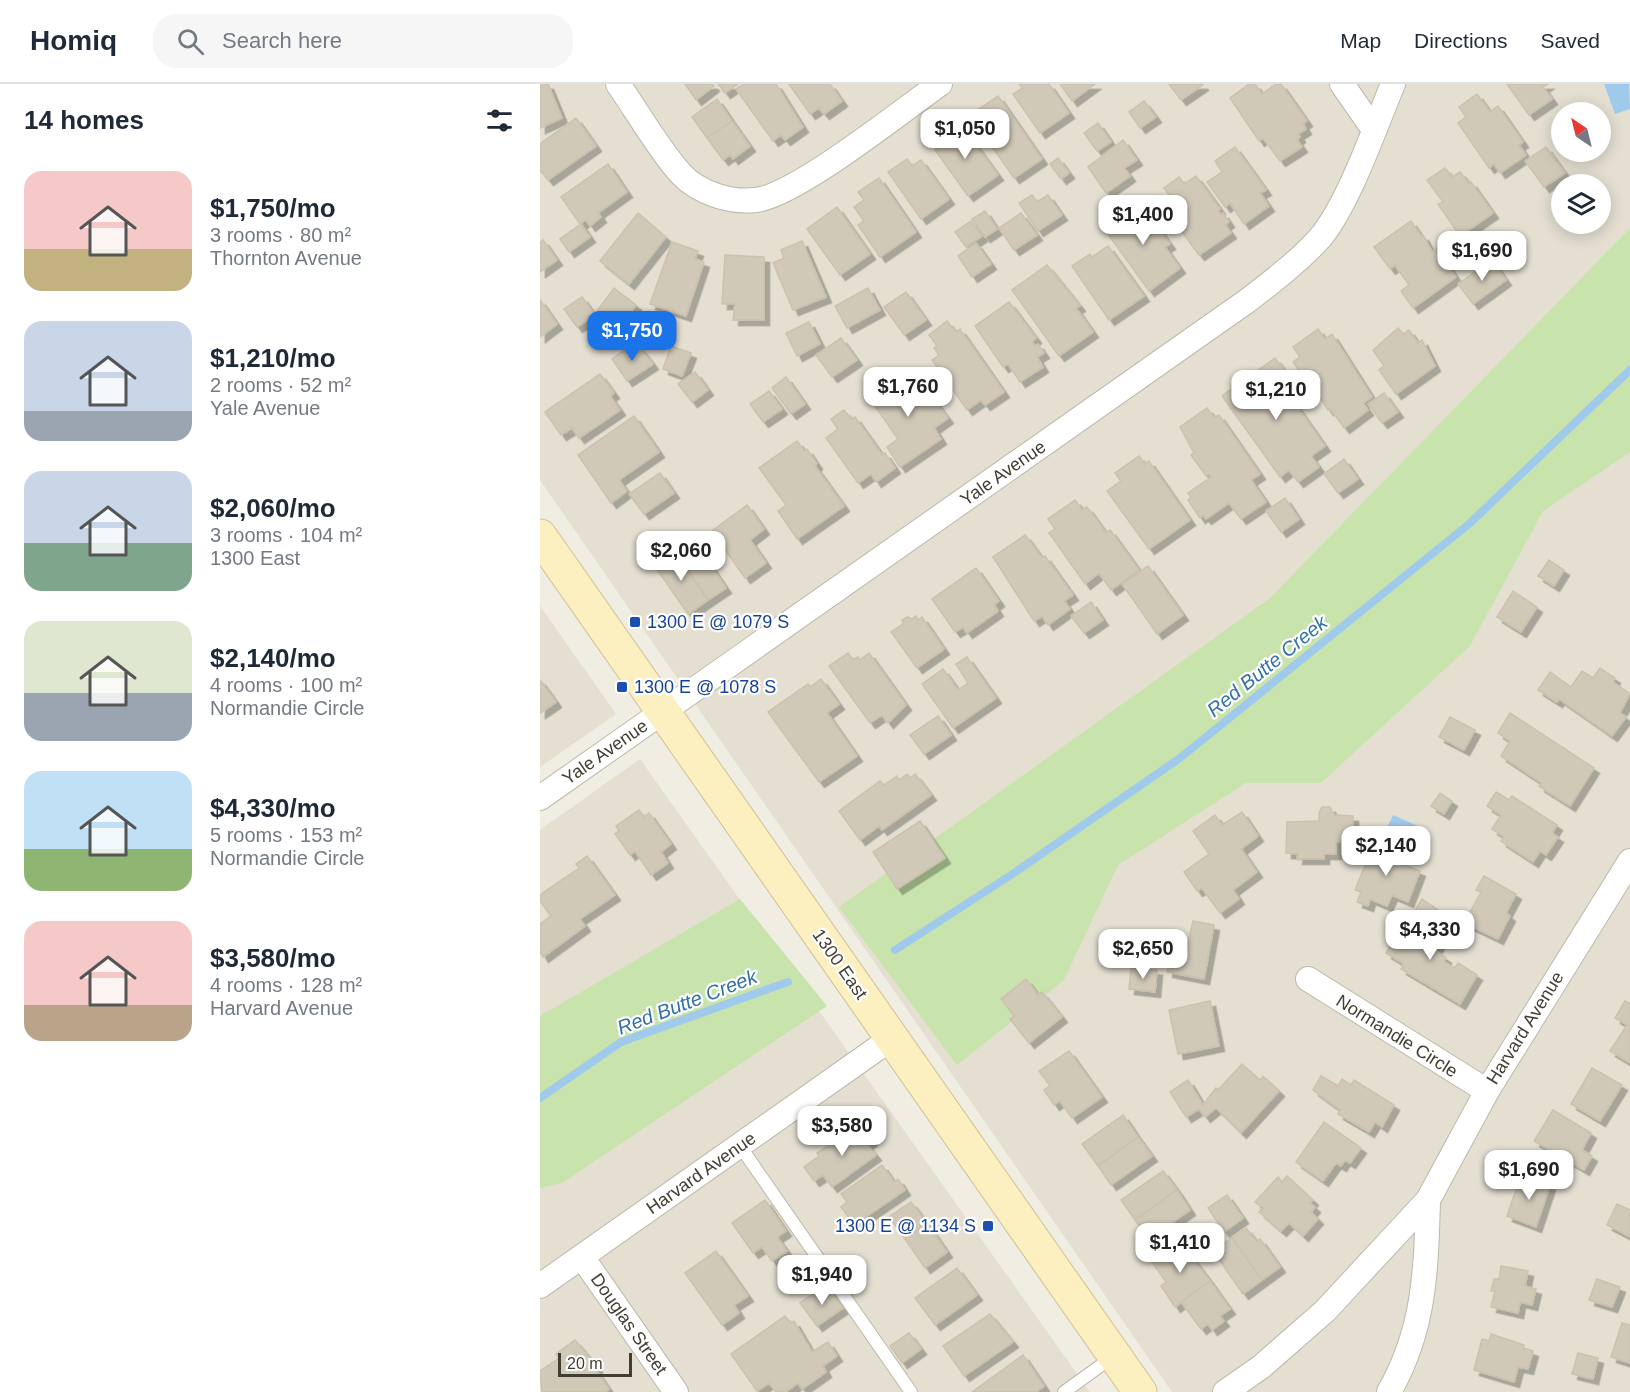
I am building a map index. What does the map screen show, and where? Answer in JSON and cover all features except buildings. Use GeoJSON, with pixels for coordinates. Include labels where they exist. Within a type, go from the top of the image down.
{"type":"FeatureCollection","features":[{"type":"Feature","properties":{"kind":"main road","name":"1300 East"},"geometry":{"type":"LineString","coordinates":[[540,536],[1140,1392]]}},
{"type":"Feature","properties":{"kind":"street"},"geometry":{"type":"LineString","coordinates":[[618,84],[682,174],[707,192],[731,200],[757,200],[783,191],[812,174],[940,84]]}},
{"type":"Feature","properties":{"kind":"street"},"geometry":{"type":"LineString","coordinates":[[1342,84],[1374,130]]}},
{"type":"Feature","properties":{"kind":"street","name":"Yale Avenue"},"geometry":{"type":"LineString","coordinates":[[540,798],[1238,308],[1292,267],[1322,236],[1339,208],[1393,84]]}},
{"type":"Feature","properties":{"kind":"street","name":"Harvard Avenue"},"geometry":{"type":"LineString","coordinates":[[1225,1392],[1261,1367],[1325,1311],[1428,1200],[1487,1091],[1630,861]]}},
{"type":"Feature","properties":{"kind":"street","name":"Normandie Circle"},"geometry":{"type":"LineString","coordinates":[[1308,979],[1487,1091]]}},
{"type":"Feature","properties":{"kind":"street","name":"Harvard Avenue"},"geometry":{"type":"LineString","coordinates":[[540,1286],[892,1038]]}},
{"type":"Feature","properties":{"kind":"street","name":"Harvard Avenue"},"geometry":{"type":"LineString","coordinates":[[1389,1392],[1412,1343],[1420,1313],[1426,1275],[1428,1200]]}},
{"type":"Feature","properties":{"kind":"street","name":"Douglas Street"},"geometry":{"type":"LineString","coordinates":[[582,1257],[676,1392]]}},
{"type":"Feature","properties":{"kind":"lane"},"geometry":{"type":"LineString","coordinates":[[740,1146],[911,1392]]}},
{"type":"Feature","properties":{"kind":"lane"},"geometry":{"type":"LineString","coordinates":[[1064,1392],[1115,1356]]}},
{"type":"Feature","properties":{"kind":"shaded area"},"geometry":{"type":"Polygon","coordinates":[[[540,84],[1630,84],[1630,1392],[1172,1392],[540,480],[540,84]]]}},
{"type":"Feature","properties":{"kind":"shaded area"},"geometry":{"type":"Polygon","coordinates":[[[540,606],[616,714],[540,767],[540,606]]]}},
{"type":"Feature","properties":{"kind":"shaded area"},"geometry":{"type":"Polygon","coordinates":[[[640,759],[1090,1392],[540,1392],[540,830],[640,759]]]}},
{"type":"Feature","properties":{"kind":"green space"},"geometry":{"type":"Polygon","coordinates":[[[1630,228],[1630,452],[1543,511],[1470,646],[1321,783],[1246,783],[1118,865],[1064,980],[957,1065],[839,907],[1269,599],[1630,228]]]}},
{"type":"Feature","properties":{"kind":"green space"},"geometry":{"type":"Polygon","coordinates":[[[740,899],[827,1006],[562,1183],[540,1188],[540,1016],[740,899]]]}},
{"type":"Feature","properties":{"kind":"water"},"geometry":{"type":"Polygon","coordinates":[[[1604,84],[1629,84],[1630,109],[1615,114],[1604,84]]]}},
{"type":"Feature","properties":{"kind":"water"},"geometry":{"type":"Polygon","coordinates":[[[1393,815],[1427,830],[1420,845],[1386,830],[1393,815]]]}},
{"type":"Feature","properties":{"kind":"waterway","name":"Red Butte Creek"},"geometry":{"type":"LineString","coordinates":[[895,950],[1014,873],[1180,758],[1469,524],[1630,370]]}},
{"type":"Feature","properties":{"kind":"waterway","name":"Red Butte Creek"},"geometry":{"type":"LineString","coordinates":[[540,1098],[621,1042],[788,982]]}},
{"type":"Feature","properties":{"kind":"place","name":"1300 E @ 1079 S"},"geometry":{"type":"Point","coordinates":[635,622]}},
{"type":"Feature","properties":{"kind":"place","name":"1300 E @ 1078 S"},"geometry":{"type":"Point","coordinates":[622,687]}},
{"type":"Feature","properties":{"kind":"place","name":"1300 E @ 1134 S"},"geometry":{"type":"Point","coordinates":[988,1226]}}]}
